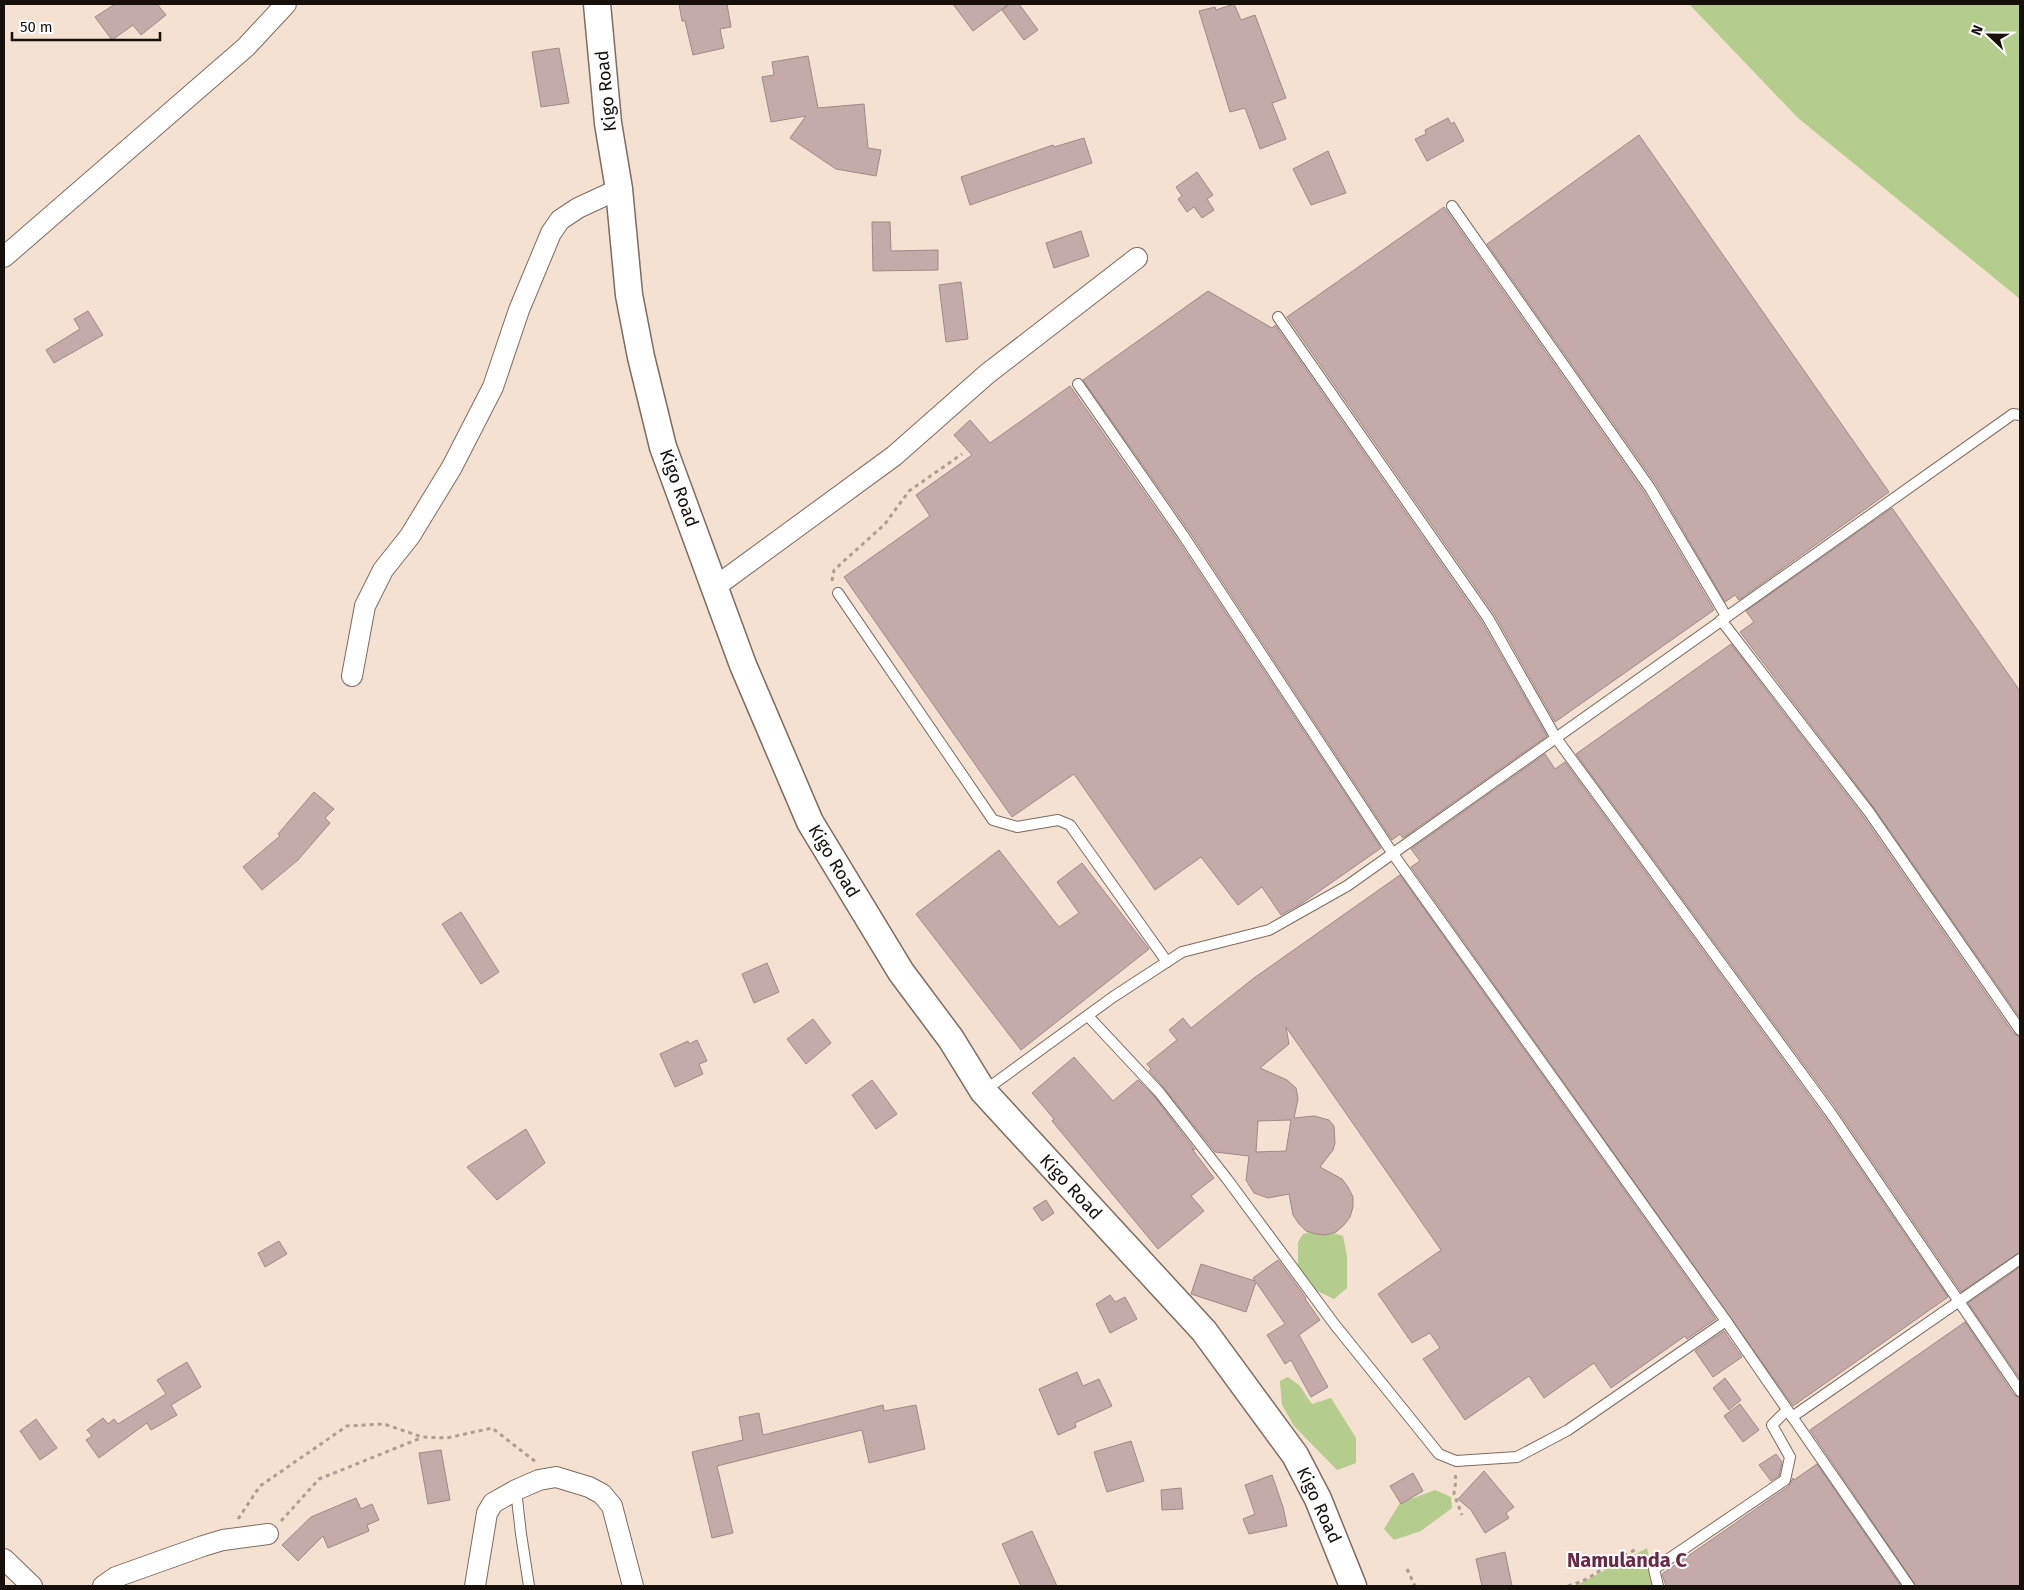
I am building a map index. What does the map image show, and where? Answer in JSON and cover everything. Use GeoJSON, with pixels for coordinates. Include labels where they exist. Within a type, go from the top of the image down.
{"type":"FeatureCollection","features":[{"type":"Feature","properties":{"kind":"street"},"geometry":{"type":"LineString","coordinates":[[4,257],[246,47],[286,4]]}},
{"type":"Feature","properties":{"kind":"street","name":"Kigo Road"},"geometry":{"type":"LineString","coordinates":[[597,4],[608,123],[619,189],[629,295],[641,357],[663,447],[743,664],[810,822],[901,972],[951,1039],[983,1091],[1204,1332],[1295,1455],[1318,1499],[1353,1586]]}},
{"type":"Feature","properties":{"kind":"street"},"geometry":{"type":"LineString","coordinates":[[352,676],[365,606],[382,570],[410,536],[452,467],[493,387],[519,310],[551,233],[560,220],[578,208],[619,189]]}},
{"type":"Feature","properties":{"kind":"street"},"geometry":{"type":"LineString","coordinates":[[715,587],[894,456],[987,374],[1137,258]]}},
{"type":"Feature","properties":{"kind":"street"},"geometry":{"type":"LineString","coordinates":[[475,1586],[487,1513],[493,1503],[539,1480],[556,1477],[589,1487],[602,1494],[612,1506],[633,1586]]}},
{"type":"Feature","properties":{"kind":"street"},"geometry":{"type":"LineString","coordinates":[[104,1586],[116,1577],[224,1540],[268,1534]]}},
{"type":"Feature","properties":{"kind":"street"},"geometry":{"type":"LineString","coordinates":[[4,1559],[32,1586]]}},
{"type":"Feature","properties":{"kind":"lane"},"geometry":{"type":"LineString","coordinates":[[1452,206],[1650,488],[1724,618],[1869,812],[2020,1030]]}},
{"type":"Feature","properties":{"kind":"lane"},"geometry":{"type":"LineString","coordinates":[[1278,317],[1488,618],[1556,738],[1830,1112],[2020,1391]]}},
{"type":"Feature","properties":{"kind":"lane"},"geometry":{"type":"LineString","coordinates":[[1078,384],[1182,535],[1393,854],[1726,1321],[1909,1586]]}},
{"type":"Feature","properties":{"kind":"lane"},"geometry":{"type":"LineString","coordinates":[[983,1091],[1113,997],[1182,952],[1269,930],[1347,886],[2013,414],[2020,415]]}},
{"type":"Feature","properties":{"kind":"lane"},"geometry":{"type":"LineString","coordinates":[[838,593],[993,820],[1017,827],[1058,820],[1070,825],[1167,962]]}},
{"type":"Feature","properties":{"kind":"lane"},"geometry":{"type":"LineString","coordinates":[[1088,1016],[1159,1092],[1227,1179],[1335,1325],[1439,1454],[1449,1459],[1456,1461],[1517,1457],[1568,1430],[1726,1321]]}},
{"type":"Feature","properties":{"kind":"lane"},"geometry":{"type":"LineString","coordinates":[[1658,1586],[1654,1570],[1785,1480],[1790,1457],[1772,1425],[1959,1302],[2020,1259]]}},
{"type":"Feature","properties":{"kind":"lane"},"geometry":{"type":"LineString","coordinates":[[516,1490],[529,1586]]}},
{"type":"Feature","properties":{"kind":"path"},"geometry":{"type":"LineString","coordinates":[[838,593],[832,579],[834,570],[885,524],[910,491],[962,454]]}},
{"type":"Feature","properties":{"kind":"path"},"geometry":{"type":"LineString","coordinates":[[224,1540],[260,1486],[346,1426],[384,1424],[422,1437],[447,1438],[492,1428],[556,1477]]}},
{"type":"Feature","properties":{"kind":"path"},"geometry":{"type":"LineString","coordinates":[[268,1534],[319,1479],[422,1437]]}},
{"type":"Feature","properties":{"kind":"path"},"geometry":{"type":"LineString","coordinates":[[1449,1459],[1456,1479],[1454,1494],[1462,1515]]}},
{"type":"Feature","properties":{"kind":"path"},"geometry":{"type":"LineString","coordinates":[[1568,1586],[1583,1581],[1636,1550]]}},
{"type":"Feature","properties":{"kind":"path"},"geometry":{"type":"LineString","coordinates":[[1406,1569],[1414,1586]]}},
{"type":"Feature","properties":{"kind":"green space"},"geometry":{"type":"Polygon","coordinates":[[[1689,4],[2020,4],[2020,299],[1798,118],[1689,4]]]}},
{"type":"Feature","properties":{"kind":"green space"},"geometry":{"type":"Polygon","coordinates":[[[1321,1229],[1343,1236],[1347,1256],[1347,1288],[1334,1299],[1315,1290],[1298,1267],[1298,1242],[1303,1234],[1321,1229]]]}},
{"type":"Feature","properties":{"kind":"green space"},"geometry":{"type":"Polygon","coordinates":[[[1288,1377],[1299,1385],[1312,1404],[1331,1398],[1356,1438],[1356,1463],[1337,1470],[1294,1426],[1282,1405],[1280,1381],[1288,1377]]]}},
{"type":"Feature","properties":{"kind":"green space"},"geometry":{"type":"Polygon","coordinates":[[[1435,1490],[1451,1497],[1452,1508],[1421,1531],[1394,1540],[1384,1529],[1400,1503],[1435,1490]]]}},
{"type":"Feature","properties":{"kind":"green space"},"geometry":{"type":"Polygon","coordinates":[[[1647,1548],[1655,1586],[1575,1586],[1647,1548]]]}},
{"type":"Feature","properties":{"kind":"building"},"geometry":{"type":"Polygon","coordinates":[[[115,4],[157,4],[166,15],[141,35],[133,25],[112,40],[95,17],[115,4]]]}},
{"type":"Feature","properties":{"kind":"building"},"geometry":{"type":"Polygon","coordinates":[[[679,4],[727,4],[731,27],[720,29],[724,48],[693,55],[685,21],[682,21],[679,4]]]}},
{"type":"Feature","properties":{"kind":"building"},"geometry":{"type":"Polygon","coordinates":[[[953,4],[1009,4],[973,31],[953,4]]]}},
{"type":"Feature","properties":{"kind":"building"},"geometry":{"type":"Polygon","coordinates":[[[1010,4],[1019,4],[1038,30],[1024,40],[1002,10],[1010,4]]]}},
{"type":"Feature","properties":{"kind":"building"},"geometry":{"type":"Polygon","coordinates":[[[1234,4],[1241,20],[1255,15],[1286,98],[1272,103],[1286,139],[1260,149],[1245,108],[1230,112],[1199,11],[1215,7],[1216,10],[1234,4]]]}},
{"type":"Feature","properties":{"kind":"building"},"geometry":{"type":"Polygon","coordinates":[[[559,48],[569,103],[541,107],[532,52],[559,48]]]}},
{"type":"Feature","properties":{"kind":"building"},"geometry":{"type":"Polygon","coordinates":[[[808,56],[818,108],[864,104],[868,148],[881,150],[876,176],[836,169],[790,138],[806,116],[771,122],[762,77],[774,75],[772,62],[808,56]]]}},
{"type":"Feature","properties":{"kind":"building"},"geometry":{"type":"Polygon","coordinates":[[[1448,118],[1451,124],[1454,122],[1464,141],[1427,161],[1415,139],[1426,134],[1425,130],[1448,118]]]}},
{"type":"Feature","properties":{"kind":"building"},"geometry":{"type":"Polygon","coordinates":[[[1639,135],[1889,492],[1739,600],[1735,595],[1725,602],[1656,484],[1487,244],[1639,135]]]}},
{"type":"Feature","properties":{"kind":"building"},"geometry":{"type":"Polygon","coordinates":[[[1084,138],[1092,163],[970,205],[961,177],[1053,145],[1054,147],[1084,138]]]}},
{"type":"Feature","properties":{"kind":"building"},"geometry":{"type":"Polygon","coordinates":[[[1328,151],[1346,193],[1311,205],[1293,169],[1328,151]]]}},
{"type":"Feature","properties":{"kind":"building"},"geometry":{"type":"Polygon","coordinates":[[[1197,172],[1213,195],[1207,199],[1214,210],[1202,218],[1194,207],[1187,212],[1178,199],[1182,196],[1176,187],[1197,172]]]}},
{"type":"Feature","properties":{"kind":"building"},"geometry":{"type":"Polygon","coordinates":[[[1444,207],[1644,492],[1714,610],[1555,722],[1494,614],[1287,317],[1444,207]]]}},
{"type":"Feature","properties":{"kind":"building"},"geometry":{"type":"Polygon","coordinates":[[[872,222],[890,222],[891,251],[938,250],[938,270],[873,271],[872,222]]]}},
{"type":"Feature","properties":{"kind":"building"},"geometry":{"type":"Polygon","coordinates":[[[1081,231],[1089,256],[1054,268],[1046,243],[1081,231]]]}},
{"type":"Feature","properties":{"kind":"building"},"geometry":{"type":"Polygon","coordinates":[[[961,282],[968,339],[946,342],[939,285],[961,282]]]}},
{"type":"Feature","properties":{"kind":"building"},"geometry":{"type":"Polygon","coordinates":[[[1208,291],[1272,328],[1275,325],[1482,622],[1547,736],[1403,838],[1400,834],[1392,840],[1189,531],[1083,380],[1208,291]]]}},
{"type":"Feature","properties":{"kind":"building"},"geometry":{"type":"Polygon","coordinates":[[[88,311],[103,335],[54,363],[46,350],[80,329],[74,319],[88,311]]]}},
{"type":"Feature","properties":{"kind":"building"},"geometry":{"type":"Polygon","coordinates":[[[1070,386],[1177,539],[1381,848],[1301,904],[1281,915],[1262,887],[1238,905],[1201,857],[1155,890],[1074,774],[1012,817],[844,577],[930,516],[916,495],[972,455],[954,435],[970,420],[990,443],[1070,386]]]}},
{"type":"Feature","properties":{"kind":"building"},"geometry":{"type":"Polygon","coordinates":[[[1892,508],[2020,691],[2020,1018],[1874,808],[1740,632],[1754,622],[1746,611],[1892,508]]]}},
{"type":"Feature","properties":{"kind":"building"},"geometry":{"type":"Polygon","coordinates":[[[1731,644],[1863,816],[2014,1034],[2020,1037],[2020,1252],[1961,1292],[1836,1108],[1576,754],[1731,644]]]}},
{"type":"Feature","properties":{"kind":"building"},"geometry":{"type":"Polygon","coordinates":[[[1545,754],[1555,769],[1565,762],[1824,1116],[1948,1297],[1793,1406],[1411,867],[1420,861],[1411,849],[1545,754]]]}},
{"type":"Feature","properties":{"kind":"building"},"geometry":{"type":"Polygon","coordinates":[[[314,792],[334,809],[325,818],[330,823],[298,860],[262,890],[243,867],[280,836],[278,834],[314,792]]]}},
{"type":"Feature","properties":{"kind":"building"},"geometry":{"type":"Polygon","coordinates":[[[999,850],[1059,927],[1079,913],[1057,882],[1082,863],[1149,949],[1021,1050],[916,914],[999,850]]]}},
{"type":"Feature","properties":{"kind":"building"},"geometry":{"type":"Polygon","coordinates":[[[1400,875],[1716,1319],[1687,1339],[1685,1336],[1611,1388],[1594,1363],[1544,1398],[1529,1376],[1465,1420],[1423,1359],[1440,1348],[1430,1333],[1412,1343],[1378,1294],[1441,1250],[1286,1027],[1289,1044],[1260,1068],[1287,1080],[1296,1088],[1298,1099],[1294,1118],[1314,1116],[1329,1120],[1334,1126],[1335,1143],[1333,1150],[1320,1167],[1342,1179],[1353,1197],[1350,1217],[1336,1232],[1326,1235],[1306,1231],[1293,1215],[1289,1194],[1268,1198],[1254,1193],[1246,1180],[1249,1156],[1215,1152],[1149,1071],[1151,1069],[1147,1064],[1177,1040],[1169,1030],[1183,1018],[1191,1028],[1254,978],[1400,875]],[[1291,1120],[1258,1121],[1256,1152],[1286,1151],[1291,1120]]]}},
{"type":"Feature","properties":{"kind":"building"},"geometry":{"type":"Polygon","coordinates":[[[461,912],[499,972],[481,984],[442,924],[461,912]]]}},
{"type":"Feature","properties":{"kind":"building"},"geometry":{"type":"Polygon","coordinates":[[[767,963],[779,992],[754,1003],[742,974],[767,963]]]}},
{"type":"Feature","properties":{"kind":"building"},"geometry":{"type":"Polygon","coordinates":[[[813,1019],[831,1043],[806,1064],[787,1039],[813,1019]]]}},
{"type":"Feature","properties":{"kind":"building"},"geometry":{"type":"Polygon","coordinates":[[[697,1040],[707,1061],[699,1064],[703,1074],[675,1087],[660,1054],[688,1041],[689,1044],[697,1040]]]}},
{"type":"Feature","properties":{"kind":"building"},"geometry":{"type":"Polygon","coordinates":[[[1074,1057],[1113,1101],[1138,1080],[1154,1096],[1214,1178],[1191,1196],[1204,1211],[1158,1249],[1052,1121],[1054,1119],[1032,1093],[1074,1057]]]}},
{"type":"Feature","properties":{"kind":"building"},"geometry":{"type":"Polygon","coordinates":[[[872,1080],[897,1114],[876,1129],[852,1095],[872,1080]]]}},
{"type":"Feature","properties":{"kind":"building"},"geometry":{"type":"Polygon","coordinates":[[[526,1129],[545,1163],[497,1200],[467,1167],[526,1129]]]}},
{"type":"Feature","properties":{"kind":"building"},"geometry":{"type":"Polygon","coordinates":[[[1046,1200],[1054,1213],[1042,1221],[1033,1208],[1046,1200]]]}},
{"type":"Feature","properties":{"kind":"building"},"geometry":{"type":"Polygon","coordinates":[[[279,1241],[287,1254],[265,1267],[258,1253],[279,1241]]]}},
{"type":"Feature","properties":{"kind":"building"},"geometry":{"type":"Polygon","coordinates":[[[1278,1260],[1320,1320],[1299,1335],[1328,1387],[1311,1397],[1291,1360],[1285,1364],[1267,1335],[1285,1324],[1256,1282],[1246,1312],[1191,1294],[1201,1264],[1255,1281],[1253,1278],[1278,1260]]]}},
{"type":"Feature","properties":{"kind":"building"},"geometry":{"type":"Polygon","coordinates":[[[2020,1267],[2020,1379],[1968,1303],[2020,1267]]]}},
{"type":"Feature","properties":{"kind":"building"},"geometry":{"type":"Polygon","coordinates":[[[1110,1295],[1115,1302],[1125,1297],[1137,1319],[1110,1333],[1096,1304],[1110,1295]]]}},
{"type":"Feature","properties":{"kind":"building"},"geometry":{"type":"Polygon","coordinates":[[[1965,1322],[2014,1395],[2020,1398],[2020,1586],[1916,1586],[1810,1430],[1965,1322]]]}},
{"type":"Feature","properties":{"kind":"building"},"geometry":{"type":"Polygon","coordinates":[[[1724,1331],[1742,1357],[1713,1377],[1695,1351],[1724,1331]]]}},
{"type":"Feature","properties":{"kind":"building"},"geometry":{"type":"Polygon","coordinates":[[[187,1362],[201,1387],[171,1405],[177,1415],[151,1430],[147,1423],[99,1458],[86,1440],[92,1436],[87,1430],[103,1418],[108,1424],[114,1419],[118,1424],[166,1394],[157,1380],[187,1362]]]}},
{"type":"Feature","properties":{"kind":"building"},"geometry":{"type":"Polygon","coordinates":[[[1077,1372],[1083,1386],[1099,1379],[1112,1406],[1075,1423],[1076,1427],[1058,1435],[1039,1389],[1077,1372]]]}},
{"type":"Feature","properties":{"kind":"building"},"geometry":{"type":"Polygon","coordinates":[[[1725,1378],[1741,1400],[1729,1410],[1713,1388],[1725,1378]]]}},
{"type":"Feature","properties":{"kind":"building"},"geometry":{"type":"Polygon","coordinates":[[[1740,1404],[1759,1430],[1743,1442],[1724,1416],[1740,1404]]]}},
{"type":"Feature","properties":{"kind":"building"},"geometry":{"type":"Polygon","coordinates":[[[883,1405],[884,1411],[916,1405],[925,1449],[869,1463],[862,1430],[717,1466],[733,1533],[712,1538],[692,1452],[743,1440],[739,1417],[759,1413],[763,1435],[883,1405]]]}},
{"type":"Feature","properties":{"kind":"building"},"geometry":{"type":"Polygon","coordinates":[[[36,1419],[57,1448],[40,1460],[20,1431],[36,1419]]]}},
{"type":"Feature","properties":{"kind":"building"},"geometry":{"type":"Polygon","coordinates":[[[1131,1441],[1144,1481],[1107,1492],[1094,1452],[1131,1441]]]}},
{"type":"Feature","properties":{"kind":"building"},"geometry":{"type":"Polygon","coordinates":[[[441,1450],[450,1500],[428,1504],[419,1453],[441,1450]]]}},
{"type":"Feature","properties":{"kind":"building"},"geometry":{"type":"Polygon","coordinates":[[[1776,1454],[1782,1462],[1779,1476],[1771,1481],[1759,1465],[1776,1454]]]}},
{"type":"Feature","properties":{"kind":"building"},"geometry":{"type":"Polygon","coordinates":[[[1817,1464],[1901,1586],[1666,1586],[1662,1574],[1789,1486],[1793,1478],[1794,1480],[1817,1464]]]}},
{"type":"Feature","properties":{"kind":"building"},"geometry":{"type":"Polygon","coordinates":[[[1484,1471],[1514,1507],[1506,1513],[1509,1518],[1485,1533],[1471,1510],[1458,1499],[1484,1471]]]}},
{"type":"Feature","properties":{"kind":"building"},"geometry":{"type":"Polygon","coordinates":[[[1413,1473],[1423,1491],[1401,1504],[1390,1486],[1413,1473]]]}},
{"type":"Feature","properties":{"kind":"building"},"geometry":{"type":"Polygon","coordinates":[[[1272,1475],[1283,1507],[1287,1526],[1249,1534],[1243,1519],[1255,1514],[1245,1485],[1272,1475]]]}},
{"type":"Feature","properties":{"kind":"building"},"geometry":{"type":"Polygon","coordinates":[[[1181,1488],[1183,1509],[1162,1510],[1161,1490],[1181,1488]]]}},
{"type":"Feature","properties":{"kind":"building"},"geometry":{"type":"Polygon","coordinates":[[[356,1498],[361,1509],[372,1504],[379,1520],[367,1525],[369,1531],[328,1548],[323,1536],[298,1561],[282,1545],[311,1517],[356,1498]]]}},
{"type":"Feature","properties":{"kind":"building"},"geometry":{"type":"Polygon","coordinates":[[[1032,1531],[1057,1586],[1021,1586],[1002,1544],[1032,1531]]]}},
{"type":"Feature","properties":{"kind":"building"},"geometry":{"type":"Polygon","coordinates":[[[1505,1552],[1512,1586],[1482,1586],[1476,1559],[1505,1552]]]}},
{"type":"Feature","properties":{"kind":"district","name":"Namulanda C"},"geometry":{"type":"Point","coordinates":[1627,1560]}}]}
